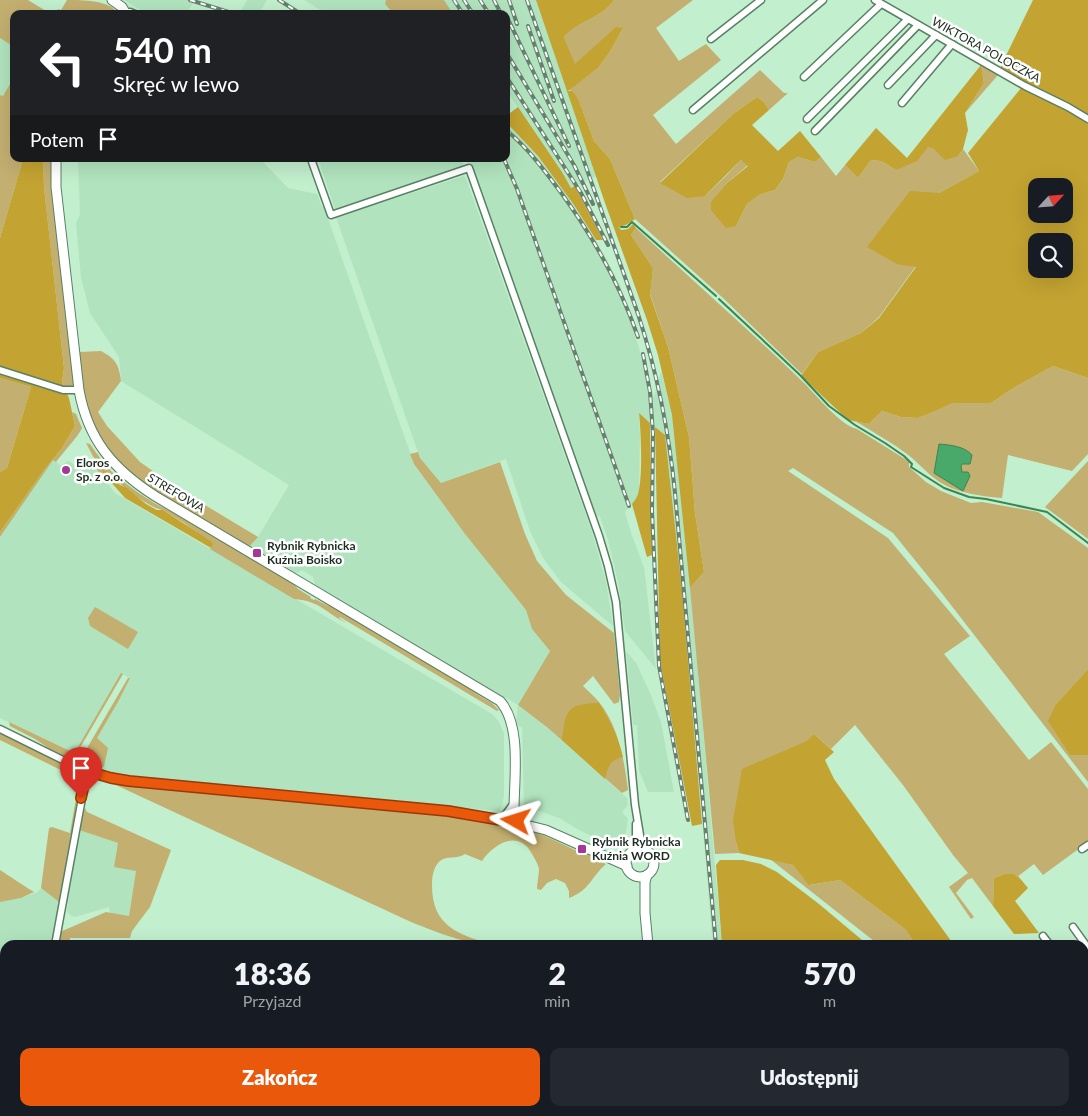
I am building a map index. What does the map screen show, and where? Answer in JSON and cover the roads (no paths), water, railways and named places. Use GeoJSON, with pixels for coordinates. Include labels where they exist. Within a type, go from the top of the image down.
{"type":"FeatureCollection","features":[{"type":"Feature","properties":{"kind":"street"},"geometry":{"type":"LineString","coordinates":[[112,0],[124,10]]}},
{"type":"Feature","properties":{"kind":"street"},"geometry":{"type":"LineString","coordinates":[[711,39],[761,0]]}},
{"type":"Feature","properties":{"kind":"street"},"geometry":{"type":"LineString","coordinates":[[693,110],[824,0]]}},
{"type":"Feature","properties":{"kind":"street"},"geometry":{"type":"LineString","coordinates":[[804,77],[878,2]]}},
{"type":"Feature","properties":{"kind":"street","name":"WIKTORA POLOCZKA"},"geometry":{"type":"LineString","coordinates":[[878,2],[1025,86],[1088,119]]}},
{"type":"Feature","properties":{"kind":"street"},"geometry":{"type":"LineString","coordinates":[[807,119],[908,19]]}},
{"type":"Feature","properties":{"kind":"street"},"geometry":{"type":"LineString","coordinates":[[815,131],[918,25]]}},
{"type":"Feature","properties":{"kind":"street"},"geometry":{"type":"LineString","coordinates":[[888,85],[936,35]]}},
{"type":"Feature","properties":{"kind":"street"},"geometry":{"type":"LineString","coordinates":[[902,103],[952,44]]}},
{"type":"Feature","properties":{"kind":"street","name":"STREFOWA"},"geometry":{"type":"LineString","coordinates":[[56,162],[56,187],[79,390],[85,416],[97,441],[112,462],[137,485],[500,700],[509,714],[514,736],[514,803]]}},
{"type":"Feature","properties":{"kind":"street"},"geometry":{"type":"LineString","coordinates":[[312,162],[331,215],[469,168],[607,561],[618,621],[636,817],[636,843],[627,866]]}},
{"type":"Feature","properties":{"kind":"street"},"geometry":{"type":"LineString","coordinates":[[0,370],[63,390],[79,390]]}},
{"type":"Feature","properties":{"kind":"street"},"geometry":{"type":"LineString","coordinates":[[0,729],[87,771],[134,782],[448,811],[498,819],[546,830],[627,866],[640,885],[645,912]]}},
{"type":"Feature","properties":{"kind":"street"},"geometry":{"type":"LineString","coordinates":[[56,940],[87,771]]}},
{"type":"Feature","properties":{"kind":"street"},"geometry":{"type":"LineString","coordinates":[[498,819],[506,814],[514,803]]}},
{"type":"Feature","properties":{"kind":"street"},"geometry":{"type":"LineString","coordinates":[[514,803],[514,816],[518,823]]}},
{"type":"Feature","properties":{"kind":"street"},"geometry":{"type":"LineString","coordinates":[[636,817],[645,850],[651,854],[654,862],[653,868],[644,882],[648,940]]}},
{"type":"Feature","properties":{"kind":"street"},"geometry":{"type":"LineString","coordinates":[[592,849],[620,856],[645,850]]}},
{"type":"Feature","properties":{"kind":"street"},"geometry":{"type":"LineString","coordinates":[[634,875],[647,875]]}},
{"type":"Feature","properties":{"kind":"street"},"geometry":{"type":"LineString","coordinates":[[1073,927],[1082,940]]}},
{"type":"Feature","properties":{"kind":"street"},"geometry":{"type":"LineString","coordinates":[[1043,936],[1046,940]]}},
{"type":"Feature","properties":{"kind":"waterway"},"geometry":{"type":"LineString","coordinates":[[621,227],[627,227],[632,222],[716,296]]}},
{"type":"Feature","properties":{"kind":"waterway"},"geometry":{"type":"LineString","coordinates":[[719,299],[800,375],[829,406],[904,456],[912,464],[911,467],[944,488],[969,497],[1047,512],[1088,543]]}},
{"type":"Feature","properties":{"kind":"railway"},"geometry":{"type":"LineString","coordinates":[[190,0],[222,10]]}},
{"type":"Feature","properties":{"kind":"railway"},"geometry":{"type":"LineString","coordinates":[[279,0],[295,10]]}},
{"type":"Feature","properties":{"kind":"railway"},"geometry":{"type":"LineString","coordinates":[[454,0],[460,10]]}},
{"type":"Feature","properties":{"kind":"railway"},"geometry":{"type":"LineString","coordinates":[[464,0],[470,10]]}},
{"type":"Feature","properties":{"kind":"railway"},"geometry":{"type":"LineString","coordinates":[[480,0],[486,10]]}},
{"type":"Feature","properties":{"kind":"railway"},"geometry":{"type":"LineString","coordinates":[[494,0],[499,10]]}},
{"type":"Feature","properties":{"kind":"railway"},"geometry":{"type":"LineString","coordinates":[[509,0],[517,24]]}},
{"type":"Feature","properties":{"kind":"railway"},"geometry":{"type":"LineString","coordinates":[[527,0],[638,314],[661,402],[675,493],[716,940]]}},
{"type":"Feature","properties":{"kind":"railway"},"geometry":{"type":"LineString","coordinates":[[510,23],[569,146]]}},
{"type":"Feature","properties":{"kind":"railway"},"geometry":{"type":"LineString","coordinates":[[528,26],[554,101]]}},
{"type":"Feature","properties":{"kind":"railway"},"geometry":{"type":"LineString","coordinates":[[510,59],[574,165],[593,204]]}},
{"type":"Feature","properties":{"kind":"railway"},"geometry":{"type":"LineString","coordinates":[[510,82],[581,193],[608,245]]}},
{"type":"Feature","properties":{"kind":"railway"},"geometry":{"type":"LineString","coordinates":[[510,134],[543,168],[585,228],[605,262],[623,299],[638,337]]}},
{"type":"Feature","properties":{"kind":"railway"},"geometry":{"type":"LineString","coordinates":[[505,162],[517,189],[629,506]]}},
{"type":"Feature","properties":{"kind":"railway"},"geometry":{"type":"LineString","coordinates":[[643,354],[650,392],[653,434],[652,511],[659,666],[688,820]]}},
{"type":"Feature","properties":{"kind":"place","name":"Eloros Sp. z o.o."},"geometry":{"type":"Point","coordinates":[66,470]}},
{"type":"Feature","properties":{"kind":"place","name":"Rybnik Rybnicka Kuźnia Boisko"},"geometry":{"type":"Point","coordinates":[257,553]}},
{"type":"Feature","properties":{"kind":"place","name":"Rybnik Rybnicka Kuźnia WORD"},"geometry":{"type":"Point","coordinates":[582,849]}}]}
